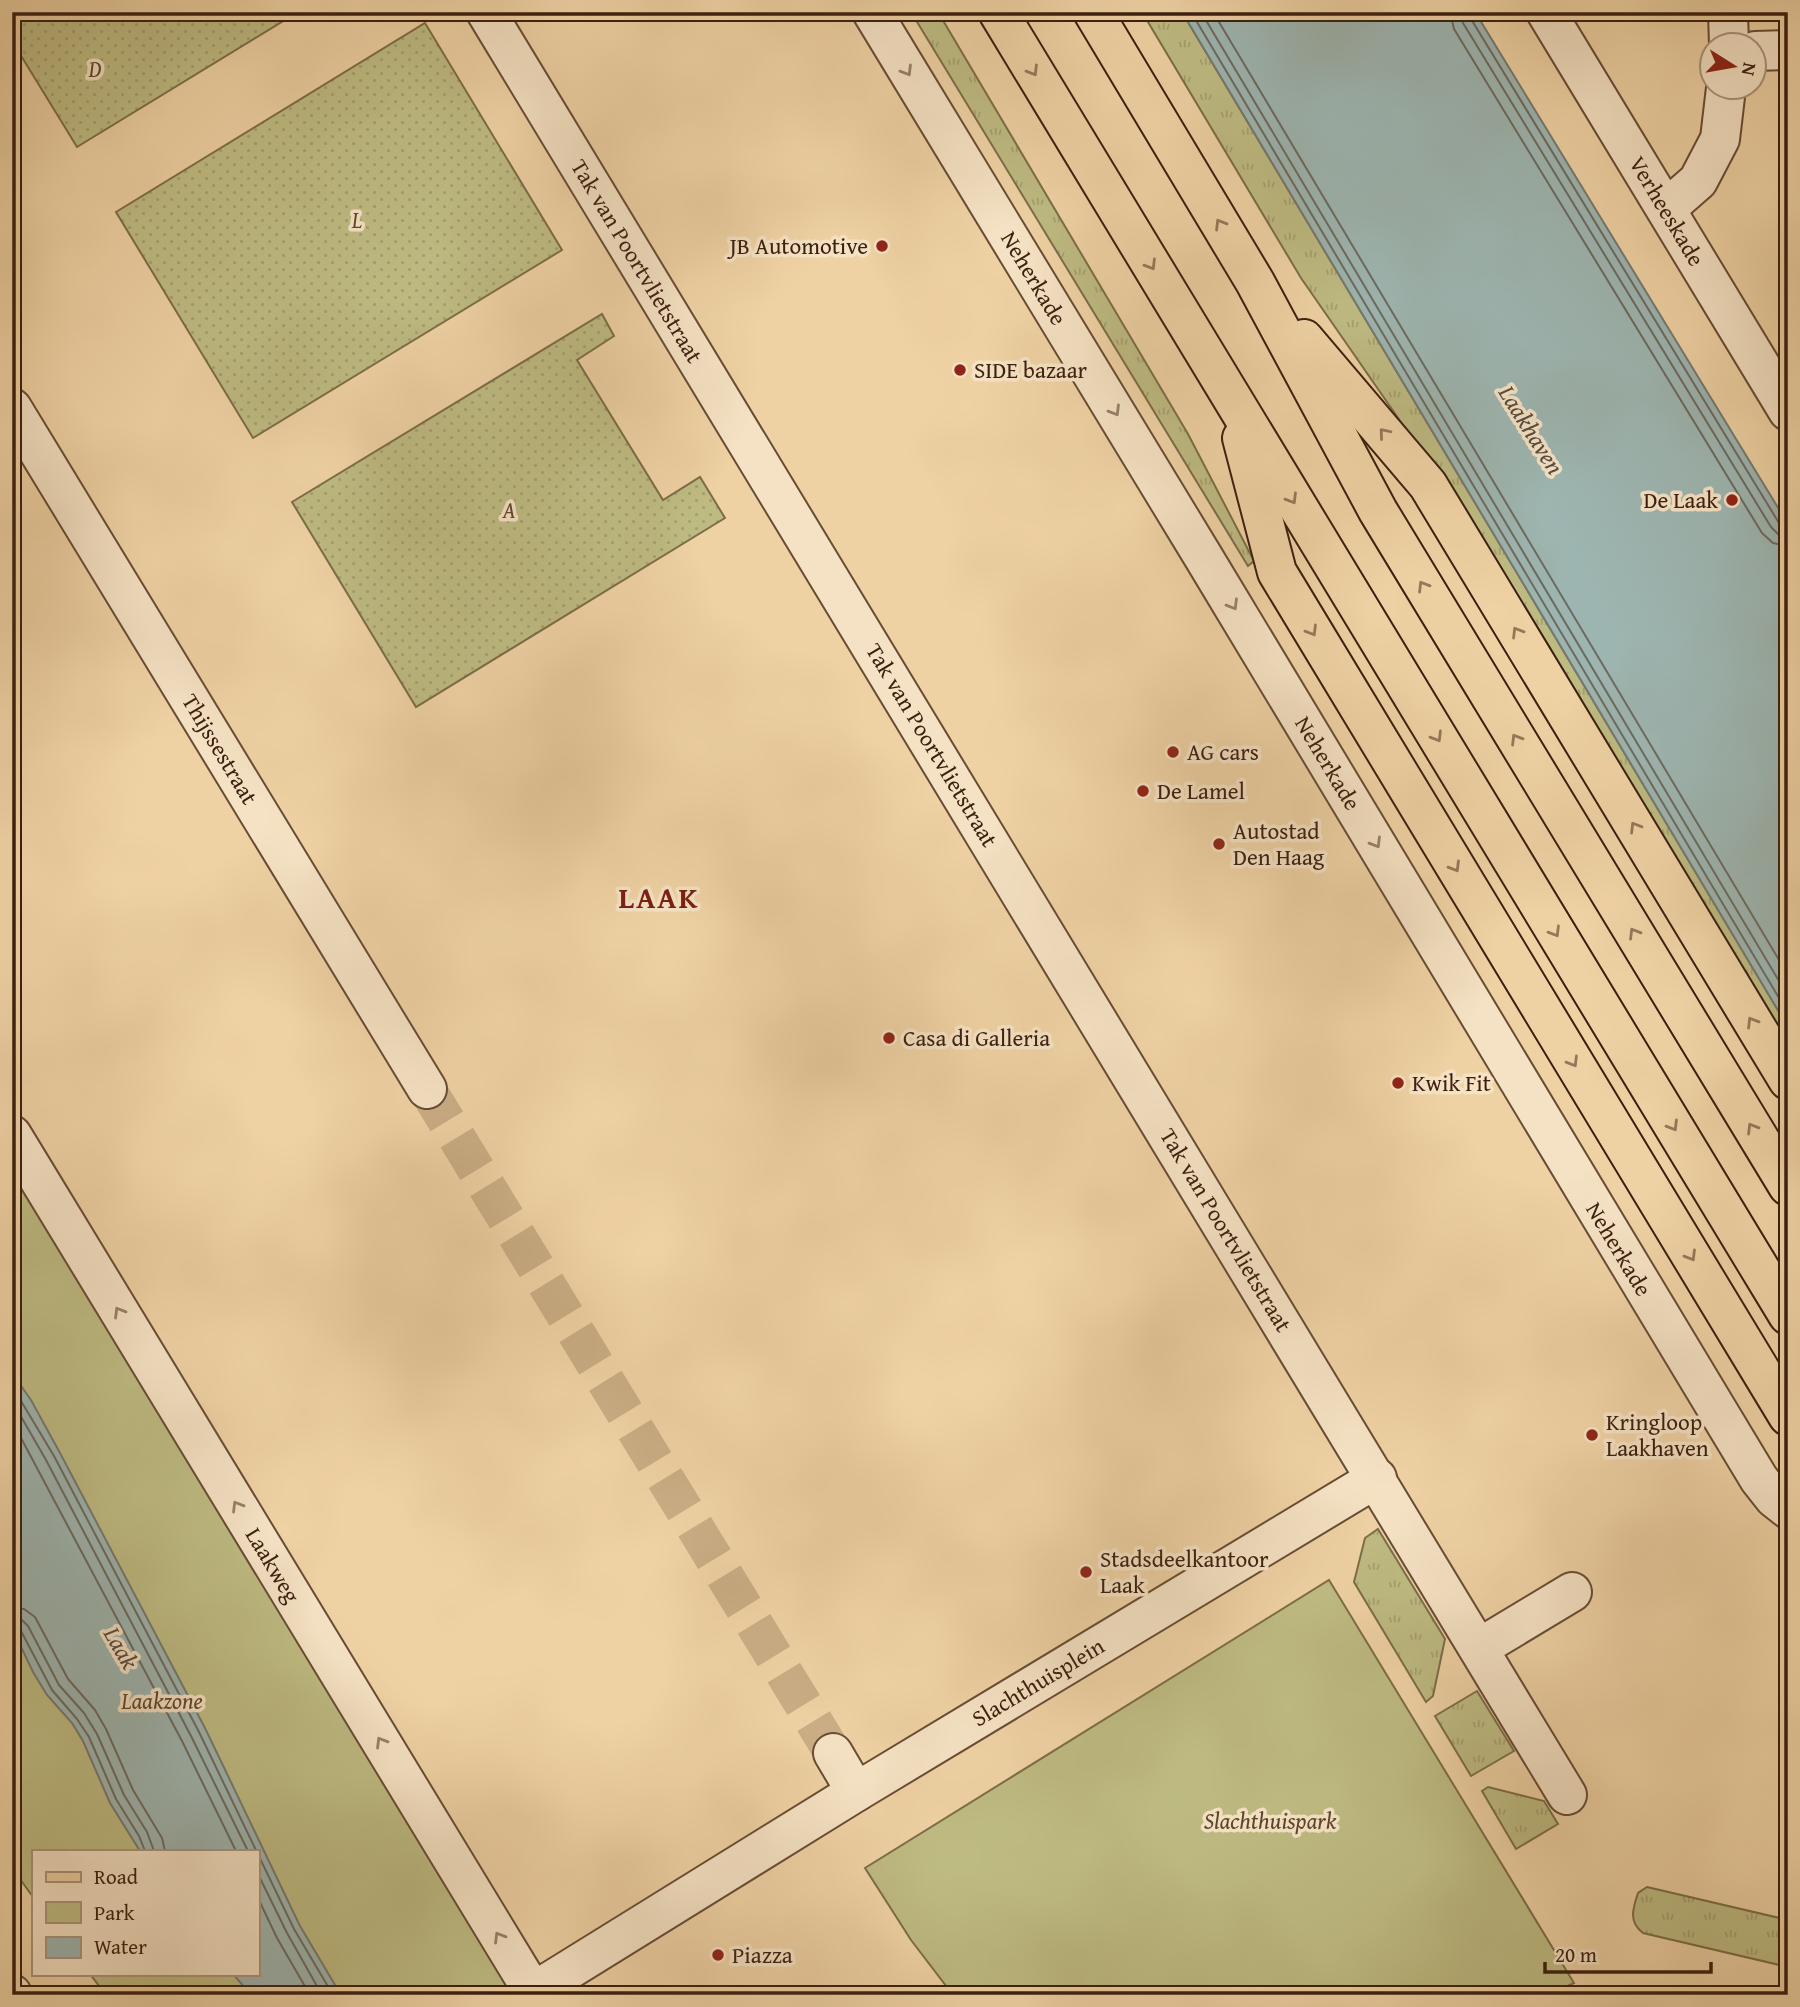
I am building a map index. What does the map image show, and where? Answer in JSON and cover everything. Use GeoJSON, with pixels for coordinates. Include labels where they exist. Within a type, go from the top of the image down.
{"type":"FeatureCollection","features":[{"type":"Feature","properties":{"kind":"main road"},"geometry":{"type":"LineString","coordinates":[[998,12],[1788,1315]]}},
{"type":"Feature","properties":{"kind":"main road"},"geometry":{"type":"LineString","coordinates":[[1093,12],[1255,282],[1378,511],[1788,1186]]}},
{"type":"Feature","properties":{"kind":"main road"},"geometry":{"type":"LineString","coordinates":[[1255,282],[1428,485],[1788,1080]]}},
{"type":"Feature","properties":{"kind":"main road"},"geometry":{"type":"LineString","coordinates":[[1232,398],[1277,572],[1788,1416]]}},
{"type":"Feature","properties":{"kind":"street","name":"Tak van Poortvlietstraat"},"geometry":{"type":"LineString","coordinates":[[486,12],[1377,1478]]}},
{"type":"Feature","properties":{"kind":"street","name":"Neherkade"},"geometry":{"type":"LineString","coordinates":[[872,12],[1205,558],[1759,1479],[1774,1498],[1788,1509]]}},
{"type":"Feature","properties":{"kind":"street","name":"Verheeskade"},"geometry":{"type":"LineString","coordinates":[[1546,12],[1788,411]]}},
{"type":"Feature","properties":{"kind":"street"},"geometry":{"type":"LineString","coordinates":[[1727,12],[1728,32]]}},
{"type":"Feature","properties":{"kind":"street"},"geometry":{"type":"LineString","coordinates":[[1769,51],[1788,50]]}},
{"type":"Feature","properties":{"kind":"street"},"geometry":{"type":"LineString","coordinates":[[1666,209],[1698,181],[1720,139],[1724,102]]}},
{"type":"Feature","properties":{"kind":"street","name":"Thijssestraat"},"geometry":{"type":"LineString","coordinates":[[12,408],[428,1089]]}},
{"type":"Feature","properties":{"kind":"street","name":"Laakweg"},"geometry":{"type":"LineString","coordinates":[[12,1135],[534,1993]]}},
{"type":"Feature","properties":{"kind":"street"},"geometry":{"type":"LineString","coordinates":[[1377,1478],[1567,1795]]}},
{"type":"Feature","properties":{"kind":"street","name":"Slachthuisplein"},"geometry":{"type":"LineString","coordinates":[[534,1993],[856,1792],[1377,1478]]}},
{"type":"Feature","properties":{"kind":"street"},"geometry":{"type":"LineString","coordinates":[[1479,1648],[1572,1592]]}},
{"type":"Feature","properties":{"kind":"street"},"geometry":{"type":"LineString","coordinates":[[833,1753],[856,1792]]}},
{"type":"Feature","properties":{"kind":"green space","name":"D"},"geometry":{"type":"Polygon","coordinates":[[[12,12],[298,12],[77,147],[12,41],[12,12]]]}},
{"type":"Feature","properties":{"kind":"green space"},"geometry":{"type":"Polygon","coordinates":[[[911,12],[938,12],[1188,434],[1254,561],[1248,566],[911,12]]]}},
{"type":"Feature","properties":{"kind":"green space"},"geometry":{"type":"Polygon","coordinates":[[[1142,12],[1182,12],[1788,1027],[1788,1059],[1430,464],[1301,278],[1142,12]]]}},
{"type":"Feature","properties":{"kind":"green space","name":"L"},"geometry":{"type":"Polygon","coordinates":[[[425,23],[562,250],[253,438],[116,212],[425,23]]]}},
{"type":"Feature","properties":{"kind":"green space","name":"A"},"geometry":{"type":"Polygon","coordinates":[[[602,314],[614,336],[577,360],[663,500],[700,477],[725,518],[416,707],[292,502],[602,314]]]}},
{"type":"Feature","properties":{"kind":"green space","name":"Laakzone"},"geometry":{"type":"Polygon","coordinates":[[[12,1167],[518,1995],[106,1995],[92,1976],[259,1976],[259,1850],[32,1850],[32,1896],[12,1868],[12,1167]]]}},
{"type":"Feature","properties":{"kind":"green space"},"geometry":{"type":"Polygon","coordinates":[[[1378,1529],[1445,1639],[1433,1696],[1426,1702],[1354,1582],[1365,1538],[1378,1529]]]}},
{"type":"Feature","properties":{"kind":"green space","name":"Slachthuispark"},"geometry":{"type":"Polygon","coordinates":[[[1329,1580],[1574,1983],[1549,1995],[953,1995],[911,1940],[865,1868],[1329,1580]]]}},
{"type":"Feature","properties":{"kind":"green space"},"geometry":{"type":"Polygon","coordinates":[[[1477,1691],[1514,1751],[1471,1776],[1435,1716],[1477,1691]]]}},
{"type":"Feature","properties":{"kind":"green space"},"geometry":{"type":"Polygon","coordinates":[[[1488,1787],[1544,1801],[1558,1824],[1516,1849],[1482,1791],[1488,1787]]]}},
{"type":"Feature","properties":{"kind":"green space"},"geometry":{"type":"Polygon","coordinates":[[[1647,1887],[1788,1920],[1788,1967],[1643,1933],[1635,1924],[1633,1909],[1638,1893],[1647,1887]]]}},
{"type":"Feature","properties":{"kind":"water","name":"Laakhaven"},"geometry":{"type":"Polygon","coordinates":[[[1182,12],[1475,12],[1788,524],[1788,1027],[1182,12]]]}},
{"type":"Feature","properties":{"kind":"water","name":"Laak"},"geometry":{"type":"Polygon","coordinates":[[[12,1373],[31,1400],[60,1453],[205,1728],[300,1926],[341,1995],[251,1995],[235,1976],[259,1976],[259,1850],[139,1850],[110,1803],[83,1741],[72,1723],[47,1695],[12,1628],[12,1373]]]}},
{"type":"Feature","properties":{"kind":"tunnel"},"geometry":{"type":"LineString","coordinates":[[427,1089],[833,1753]]}},
{"type":"Feature","properties":{"kind":"place","name":"JB Automotive"},"geometry":{"type":"Point","coordinates":[882,246]}},
{"type":"Feature","properties":{"kind":"place","name":"SIDE bazaar"},"geometry":{"type":"Point","coordinates":[960,370]}},
{"type":"Feature","properties":{"kind":"place","name":"De Laak"},"geometry":{"type":"Point","coordinates":[1732,500]}},
{"type":"Feature","properties":{"kind":"place","name":"AG cars"},"geometry":{"type":"Point","coordinates":[1173,752]}},
{"type":"Feature","properties":{"kind":"place","name":"De Lamel"},"geometry":{"type":"Point","coordinates":[1143,791]}},
{"type":"Feature","properties":{"kind":"place","name":"Autostad Den Haag"},"geometry":{"type":"Point","coordinates":[1219,844]}},
{"type":"Feature","properties":{"kind":"place","name":"Casa di Galleria"},"geometry":{"type":"Point","coordinates":[889,1038]}},
{"type":"Feature","properties":{"kind":"place","name":"Kwik Fit"},"geometry":{"type":"Point","coordinates":[1398,1083]}},
{"type":"Feature","properties":{"kind":"place","name":"Kringloop Laakhaven"},"geometry":{"type":"Point","coordinates":[1592,1435]}},
{"type":"Feature","properties":{"kind":"place","name":"Stadsdeelkantoor Laak"},"geometry":{"type":"Point","coordinates":[1086,1572]}},
{"type":"Feature","properties":{"kind":"place","name":"Piazza"},"geometry":{"type":"Point","coordinates":[718,1955]}},
{"type":"Feature","properties":{"kind":"district","name":"LAAK"},"geometry":{"type":"Point","coordinates":[659,898]}}]}
